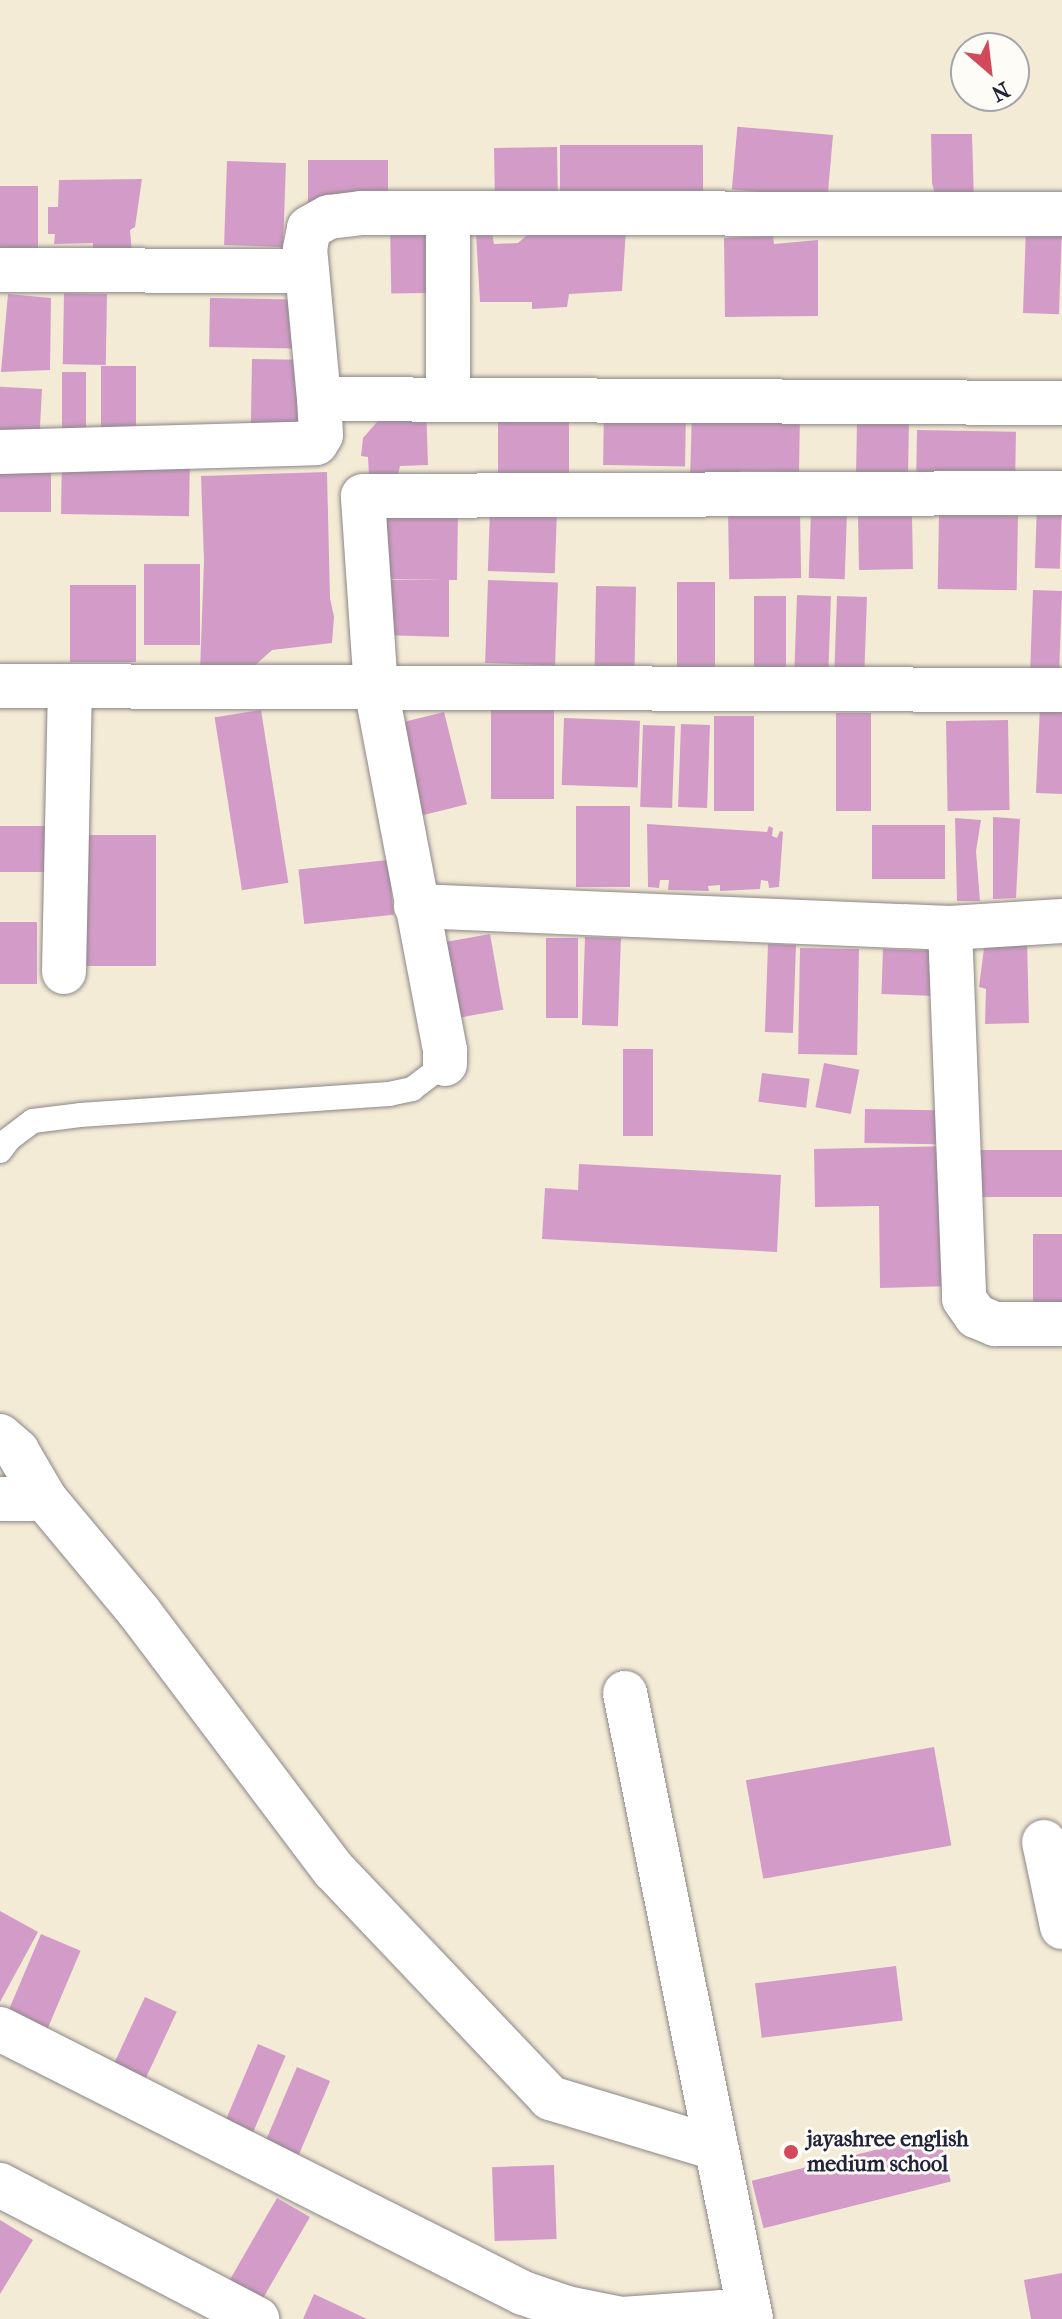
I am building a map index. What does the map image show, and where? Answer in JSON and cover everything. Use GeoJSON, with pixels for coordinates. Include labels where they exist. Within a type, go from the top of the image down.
{"type":"FeatureCollection","features":[{"type":"Feature","properties":{"kind":"street"},"geometry":{"type":"LineString","coordinates":[[0,452],[316,443],[321,435],[319,399],[305,249],[309,228],[329,217],[361,213],[1062,214]]}},
{"type":"Feature","properties":{"kind":"street"},"geometry":{"type":"LineString","coordinates":[[448,213],[448,400]]}},
{"type":"Feature","properties":{"kind":"street"},"geometry":{"type":"LineString","coordinates":[[0,270],[307,271]]}},
{"type":"Feature","properties":{"kind":"street"},"geometry":{"type":"LineString","coordinates":[[319,399],[1062,403]]}},
{"type":"Feature","properties":{"kind":"street"},"geometry":{"type":"LineString","coordinates":[[445,1064],[445,1050],[376,689],[363,496],[1062,493]]}},
{"type":"Feature","properties":{"kind":"street"},"geometry":{"type":"LineString","coordinates":[[0,686],[1062,690]]}},
{"type":"Feature","properties":{"kind":"street"},"geometry":{"type":"LineString","coordinates":[[64,972],[70,686]]}},
{"type":"Feature","properties":{"kind":"street"},"geometry":{"type":"LineString","coordinates":[[416,906],[950,928],[1062,921]]}},
{"type":"Feature","properties":{"kind":"street"},"geometry":{"type":"LineString","coordinates":[[950,928],[964,1299],[976,1316],[995,1324],[1062,1324]]}},
{"type":"Feature","properties":{"kind":"street"},"geometry":{"type":"LineString","coordinates":[[0,1436],[17,1451],[45,1499],[140,1613],[334,1870],[550,2098],[716,2148]]}},
{"type":"Feature","properties":{"kind":"street"},"geometry":{"type":"LineString","coordinates":[[0,1499],[45,1499]]}},
{"type":"Feature","properties":{"kind":"street"},"geometry":{"type":"LineString","coordinates":[[625,1693],[751,2319]]}},
{"type":"Feature","properties":{"kind":"street"},"geometry":{"type":"LineString","coordinates":[[1044,1842],[1062,1927]]}},
{"type":"Feature","properties":{"kind":"street"},"geometry":{"type":"LineString","coordinates":[[0,2029],[523,2293],[567,2308],[622,2319],[723,2312],[739,2319]]}},
{"type":"Feature","properties":{"kind":"street"},"geometry":{"type":"LineString","coordinates":[[0,2185],[257,2319]]}},
{"type":"Feature","properties":{"kind":"lane"},"geometry":{"type":"LineString","coordinates":[[0,1151],[9,1139],[33,1121],[80,1115],[389,1094],[412,1089],[445,1064]]}},
{"type":"Feature","properties":{"kind":"building"},"geometry":{"type":"Polygon","coordinates":[[[737,127],[833,135],[828,198],[732,189],[737,127]]]}},
{"type":"Feature","properties":{"kind":"building"},"geometry":{"type":"Polygon","coordinates":[[[931,134],[972,134],[974,201],[937,202],[932,183],[931,134]]]}},
{"type":"Feature","properties":{"kind":"building"},"geometry":{"type":"Polygon","coordinates":[[[560,145],[703,145],[703,202],[560,202],[560,145]]]}},
{"type":"Feature","properties":{"kind":"building"},"geometry":{"type":"Polygon","coordinates":[[[557,147],[558,194],[495,195],[494,148],[557,147]]]}},
{"type":"Feature","properties":{"kind":"building"},"geometry":{"type":"Polygon","coordinates":[[[308,160],[388,160],[388,212],[308,212],[308,160]]]}},
{"type":"Feature","properties":{"kind":"building"},"geometry":{"type":"Polygon","coordinates":[[[227,161],[286,163],[283,247],[224,245],[227,161]]]}},
{"type":"Feature","properties":{"kind":"building"},"geometry":{"type":"Polygon","coordinates":[[[142,179],[135,227],[130,230],[132,254],[93,253],[93,243],[54,244],[55,234],[48,234],[48,207],[58,207],[59,180],[142,179]]]}},
{"type":"Feature","properties":{"kind":"building"},"geometry":{"type":"Polygon","coordinates":[[[0,186],[38,186],[38,250],[0,250],[0,186]]]}},
{"type":"Feature","properties":{"kind":"building"},"geometry":{"type":"Polygon","coordinates":[[[426,222],[427,293],[391,294],[390,223],[426,222]]]}},
{"type":"Feature","properties":{"kind":"building"},"geometry":{"type":"Polygon","coordinates":[[[1026,227],[1062,228],[1059,314],[1023,313],[1026,227]]]}},
{"type":"Feature","properties":{"kind":"building"},"geometry":{"type":"Polygon","coordinates":[[[626,229],[622,291],[569,294],[567,307],[532,309],[532,302],[480,302],[476,234],[492,233],[494,244],[518,243],[527,235],[626,229]]]}},
{"type":"Feature","properties":{"kind":"building"},"geometry":{"type":"Polygon","coordinates":[[[773,236],[774,244],[818,240],[818,316],[725,317],[724,238],[773,236]]]}},
{"type":"Feature","properties":{"kind":"building"},"geometry":{"type":"Polygon","coordinates":[[[64,293],[107,294],[106,365],[63,364],[64,293]]]}},
{"type":"Feature","properties":{"kind":"building"},"geometry":{"type":"Polygon","coordinates":[[[8,294],[51,298],[50,370],[1,372],[8,294]]]}},
{"type":"Feature","properties":{"kind":"building"},"geometry":{"type":"Polygon","coordinates":[[[210,298],[295,299],[294,348],[209,347],[210,298]]]}},
{"type":"Feature","properties":{"kind":"building"},"geometry":{"type":"Polygon","coordinates":[[[252,359],[300,360],[299,436],[251,435],[252,359]]]}},
{"type":"Feature","properties":{"kind":"building"},"geometry":{"type":"Polygon","coordinates":[[[101,366],[136,366],[136,438],[101,438],[101,366]]]}},
{"type":"Feature","properties":{"kind":"building"},"geometry":{"type":"Polygon","coordinates":[[[62,372],[86,372],[86,443],[62,443],[62,372]]]}},
{"type":"Feature","properties":{"kind":"building"},"geometry":{"type":"Polygon","coordinates":[[[0,387],[42,389],[39,442],[0,440],[0,387]]]}},
{"type":"Feature","properties":{"kind":"building"},"geometry":{"type":"Polygon","coordinates":[[[426,404],[428,465],[400,466],[398,474],[369,477],[368,457],[361,456],[363,438],[390,407],[426,404]]]}},
{"type":"Feature","properties":{"kind":"building"},"geometry":{"type":"Polygon","coordinates":[[[604,410],[686,411],[685,466],[603,465],[604,410]]]}},
{"type":"Feature","properties":{"kind":"building"},"geometry":{"type":"Polygon","coordinates":[[[692,411],[800,413],[799,472],[740,471],[740,479],[690,478],[692,411]]]}},
{"type":"Feature","properties":{"kind":"building"},"geometry":{"type":"Polygon","coordinates":[[[498,420],[569,420],[569,488],[498,488],[498,420]]]}},
{"type":"Feature","properties":{"kind":"building"},"geometry":{"type":"Polygon","coordinates":[[[857,420],[909,421],[908,477],[856,476],[857,420]]]}},
{"type":"Feature","properties":{"kind":"building"},"geometry":{"type":"Polygon","coordinates":[[[917,430],[1016,432],[1015,475],[916,473],[917,430]]]}},
{"type":"Feature","properties":{"kind":"building"},"geometry":{"type":"Polygon","coordinates":[[[62,456],[190,458],[189,516],[61,514],[62,456]]]}},
{"type":"Feature","properties":{"kind":"building"},"geometry":{"type":"Polygon","coordinates":[[[327,472],[330,598],[334,617],[332,643],[272,650],[251,669],[200,671],[204,561],[201,476],[327,472]]]}},
{"type":"Feature","properties":{"kind":"building"},"geometry":{"type":"Polygon","coordinates":[[[0,473],[51,473],[51,512],[0,512],[0,473]]]}},
{"type":"Feature","properties":{"kind":"building"},"geometry":{"type":"Polygon","coordinates":[[[1037,505],[1062,506],[1060,569],[1035,568],[1037,505]]]}},
{"type":"Feature","properties":{"kind":"building"},"geometry":{"type":"Polygon","coordinates":[[[490,509],[557,511],[555,573],[488,571],[490,509]]]}},
{"type":"Feature","properties":{"kind":"building"},"geometry":{"type":"Polygon","coordinates":[[[377,510],[458,511],[457,580],[449,580],[449,637],[379,635],[380,580],[444,580],[375,579],[377,510]]]}},
{"type":"Feature","properties":{"kind":"building"},"geometry":{"type":"Polygon","coordinates":[[[800,510],[801,578],[729,579],[728,511],[800,510]]]}},
{"type":"Feature","properties":{"kind":"building"},"geometry":{"type":"Polygon","coordinates":[[[811,512],[847,513],[845,579],[809,578],[811,512]]]}},
{"type":"Feature","properties":{"kind":"building"},"geometry":{"type":"Polygon","coordinates":[[[912,514],[913,569],[859,570],[858,515],[912,514]]]}},
{"type":"Feature","properties":{"kind":"building"},"geometry":{"type":"Polygon","coordinates":[[[939,514],[1018,515],[1017,590],[938,589],[939,514]]]}},
{"type":"Feature","properties":{"kind":"building"},"geometry":{"type":"Polygon","coordinates":[[[144,564],[200,564],[200,645],[144,645],[144,564]]]}},
{"type":"Feature","properties":{"kind":"building"},"geometry":{"type":"Polygon","coordinates":[[[488,580],[558,582],[555,665],[485,663],[488,580]]]}},
{"type":"Feature","properties":{"kind":"building"},"geometry":{"type":"Polygon","coordinates":[[[677,582],[715,582],[715,670],[677,670],[677,582]]]}},
{"type":"Feature","properties":{"kind":"building"},"geometry":{"type":"Polygon","coordinates":[[[70,585],[136,585],[136,662],[70,662],[70,585]]]}},
{"type":"Feature","properties":{"kind":"building"},"geometry":{"type":"Polygon","coordinates":[[[596,586],[636,587],[635,668],[595,667],[596,586]]]}},
{"type":"Feature","properties":{"kind":"building"},"geometry":{"type":"Polygon","coordinates":[[[1033,590],[1062,591],[1059,676],[1030,675],[1033,590]]]}},
{"type":"Feature","properties":{"kind":"building"},"geometry":{"type":"Polygon","coordinates":[[[797,595],[831,596],[828,669],[794,668],[797,595]]]}},
{"type":"Feature","properties":{"kind":"building"},"geometry":{"type":"Polygon","coordinates":[[[754,596],[786,596],[786,680],[754,680],[754,596]]]}},
{"type":"Feature","properties":{"kind":"building"},"geometry":{"type":"Polygon","coordinates":[[[837,596],[867,597],[864,673],[834,672],[837,596]]]}},
{"type":"Feature","properties":{"kind":"building"},"geometry":{"type":"Polygon","coordinates":[[[1040,707],[1062,708],[1062,794],[1036,793],[1040,707]]]}},
{"type":"Feature","properties":{"kind":"building"},"geometry":{"type":"Polygon","coordinates":[[[491,708],[554,708],[554,799],[491,799],[491,708]]]}},
{"type":"Feature","properties":{"kind":"building"},"geometry":{"type":"Polygon","coordinates":[[[261,710],[288,883],[242,890],[215,717],[261,710]]]}},
{"type":"Feature","properties":{"kind":"building"},"geometry":{"type":"Polygon","coordinates":[[[444,712],[467,804],[415,817],[392,725],[444,712]]]}},
{"type":"Feature","properties":{"kind":"building"},"geometry":{"type":"Polygon","coordinates":[[[836,713],[871,713],[871,811],[836,811],[836,713]]]}},
{"type":"Feature","properties":{"kind":"building"},"geometry":{"type":"Polygon","coordinates":[[[714,716],[754,716],[754,811],[714,811],[714,716]]]}},
{"type":"Feature","properties":{"kind":"building"},"geometry":{"type":"Polygon","coordinates":[[[564,718],[640,721],[638,788],[562,785],[564,718]]]}},
{"type":"Feature","properties":{"kind":"building"},"geometry":{"type":"Polygon","coordinates":[[[1008,720],[1010,810],[948,811],[946,721],[1008,720]]]}},
{"type":"Feature","properties":{"kind":"building"},"geometry":{"type":"Polygon","coordinates":[[[681,724],[710,725],[707,808],[678,807],[681,724]]]}},
{"type":"Feature","properties":{"kind":"building"},"geometry":{"type":"Polygon","coordinates":[[[643,725],[675,726],[672,808],[640,807],[643,725]]]}},
{"type":"Feature","properties":{"kind":"building"},"geometry":{"type":"Polygon","coordinates":[[[576,806],[630,806],[630,887],[576,887],[576,806]]]}},
{"type":"Feature","properties":{"kind":"building"},"geometry":{"type":"Polygon","coordinates":[[[993,817],[1020,819],[1016,898],[993,899],[993,817]]]}},
{"type":"Feature","properties":{"kind":"building"},"geometry":{"type":"Polygon","coordinates":[[[955,818],[981,820],[976,851],[980,901],[957,901],[955,818]]]}},
{"type":"Feature","properties":{"kind":"building"},"geometry":{"type":"Polygon","coordinates":[[[647,824],[767,832],[769,826],[773,828],[772,836],[777,838],[780,831],[783,832],[779,887],[769,888],[768,881],[761,880],[760,889],[720,891],[720,885],[708,886],[709,891],[668,890],[669,880],[660,880],[659,888],[648,887],[647,824]]]}},
{"type":"Feature","properties":{"kind":"building"},"geometry":{"type":"Polygon","coordinates":[[[872,825],[945,825],[945,879],[872,879],[872,825]]]}},
{"type":"Feature","properties":{"kind":"building"},"geometry":{"type":"Polygon","coordinates":[[[0,826],[46,826],[46,872],[0,872],[0,826]]]}},
{"type":"Feature","properties":{"kind":"building"},"geometry":{"type":"Polygon","coordinates":[[[77,835],[156,835],[156,966],[77,966],[77,835]]]}},
{"type":"Feature","properties":{"kind":"building"},"geometry":{"type":"Polygon","coordinates":[[[388,860],[394,915],[304,924],[298,869],[388,860]]]}},
{"type":"Feature","properties":{"kind":"building"},"geometry":{"type":"Polygon","coordinates":[[[0,922],[37,922],[37,984],[0,984],[0,922]]]}},
{"type":"Feature","properties":{"kind":"building"},"geometry":{"type":"Polygon","coordinates":[[[986,933],[1027,938],[1029,1023],[985,1024],[986,989],[979,987],[986,933]]]}},
{"type":"Feature","properties":{"kind":"building"},"geometry":{"type":"Polygon","coordinates":[[[490,934],[503,1010],[460,1017],[447,942],[490,934]]]}},
{"type":"Feature","properties":{"kind":"building"},"geometry":{"type":"Polygon","coordinates":[[[585,937],[621,938],[618,1026],[582,1025],[585,937]]]}},
{"type":"Feature","properties":{"kind":"building"},"geometry":{"type":"Polygon","coordinates":[[[546,938],[578,938],[578,1018],[546,1018],[546,938]]]}},
{"type":"Feature","properties":{"kind":"building"},"geometry":{"type":"Polygon","coordinates":[[[768,944],[796,945],[793,1033],[765,1032],[768,944]]]}},
{"type":"Feature","properties":{"kind":"building"},"geometry":{"type":"Polygon","coordinates":[[[800,948],[859,949],[857,1055],[798,1054],[800,948]]]}},
{"type":"Feature","properties":{"kind":"building"},"geometry":{"type":"Polygon","coordinates":[[[883,949],[938,951],[936,996],[881,994],[883,949]]]}},
{"type":"Feature","properties":{"kind":"building"},"geometry":{"type":"Polygon","coordinates":[[[623,1049],[653,1049],[653,1136],[623,1136],[623,1049]]]}},
{"type":"Feature","properties":{"kind":"building"},"geometry":{"type":"Polygon","coordinates":[[[824,1063],[859,1070],[851,1114],[815,1107],[824,1063]]]}},
{"type":"Feature","properties":{"kind":"building"},"geometry":{"type":"Polygon","coordinates":[[[762,1073],[810,1079],[806,1108],[758,1102],[762,1073]]]}},
{"type":"Feature","properties":{"kind":"building"},"geometry":{"type":"Polygon","coordinates":[[[865,1109],[950,1110],[949,1144],[864,1143],[865,1109]]]}},
{"type":"Feature","properties":{"kind":"building"},"geometry":{"type":"Polygon","coordinates":[[[952,1146],[954,1286],[880,1288],[879,1206],[815,1207],[814,1149],[952,1146]]]}},
{"type":"Feature","properties":{"kind":"building"},"geometry":{"type":"Polygon","coordinates":[[[972,1150],[1062,1150],[1062,1197],[972,1197],[972,1150]]]}},
{"type":"Feature","properties":{"kind":"building"},"geometry":{"type":"Polygon","coordinates":[[[579,1164],[781,1175],[777,1252],[542,1239],[545,1188],[578,1190],[579,1164]]]}},
{"type":"Feature","properties":{"kind":"building"},"geometry":{"type":"Polygon","coordinates":[[[1033,1234],[1062,1234],[1062,1308],[1033,1308],[1033,1234]]]}},
{"type":"Feature","properties":{"kind":"building"},"geometry":{"type":"Polygon","coordinates":[[[934,1747],[951,1845],[763,1879],[746,1780],[934,1747]]]}},
{"type":"Feature","properties":{"kind":"building"},"geometry":{"type":"Polygon","coordinates":[[[0,1911],[38,1932],[0,2002],[0,1911]]]}},
{"type":"Feature","properties":{"kind":"building"},"geometry":{"type":"Polygon","coordinates":[[[41,1934],[81,1951],[45,2035],[5,2019],[41,1934]]]}},
{"type":"Feature","properties":{"kind":"building"},"geometry":{"type":"Polygon","coordinates":[[[896,1966],[903,2021],[762,2038],[755,1983],[896,1966]]]}},
{"type":"Feature","properties":{"kind":"building"},"geometry":{"type":"Polygon","coordinates":[[[145,1997],[177,2012],[139,2092],[107,2078],[145,1997]]]}},
{"type":"Feature","properties":{"kind":"building"},"geometry":{"type":"Polygon","coordinates":[[[258,2044],[286,2056],[252,2135],[224,2123],[258,2044]]]}},
{"type":"Feature","properties":{"kind":"building"},"geometry":{"type":"Polygon","coordinates":[[[297,2067],[330,2081],[296,2162],[263,2148],[297,2067]]]}},
{"type":"Feature","properties":{"kind":"building"},"geometry":{"type":"Polygon","coordinates":[[[939,2134],[951,2182],[764,2228],[752,2181],[939,2134]]]}},
{"type":"Feature","properties":{"kind":"building"},"geometry":{"type":"Polygon","coordinates":[[[554,2165],[557,2239],[495,2241],[492,2167],[554,2165]]]}},
{"type":"Feature","properties":{"kind":"building"},"geometry":{"type":"Polygon","coordinates":[[[277,2198],[310,2217],[263,2298],[230,2279],[277,2198]]]}},
{"type":"Feature","properties":{"kind":"building"},"geometry":{"type":"Polygon","coordinates":[[[0,2220],[33,2240],[0,2294],[0,2220]]]}},
{"type":"Feature","properties":{"kind":"building"},"geometry":{"type":"Polygon","coordinates":[[[1062,2273],[1062,2319],[1031,2319],[1024,2280],[1062,2273]]]}},
{"type":"Feature","properties":{"kind":"building"},"geometry":{"type":"Polygon","coordinates":[[[314,2294],[367,2319],[303,2319],[314,2294]]]}},
{"type":"Feature","properties":{"kind":"place","name":"jayashree english medium school"},"geometry":{"type":"Point","coordinates":[791,2152]}}]}
